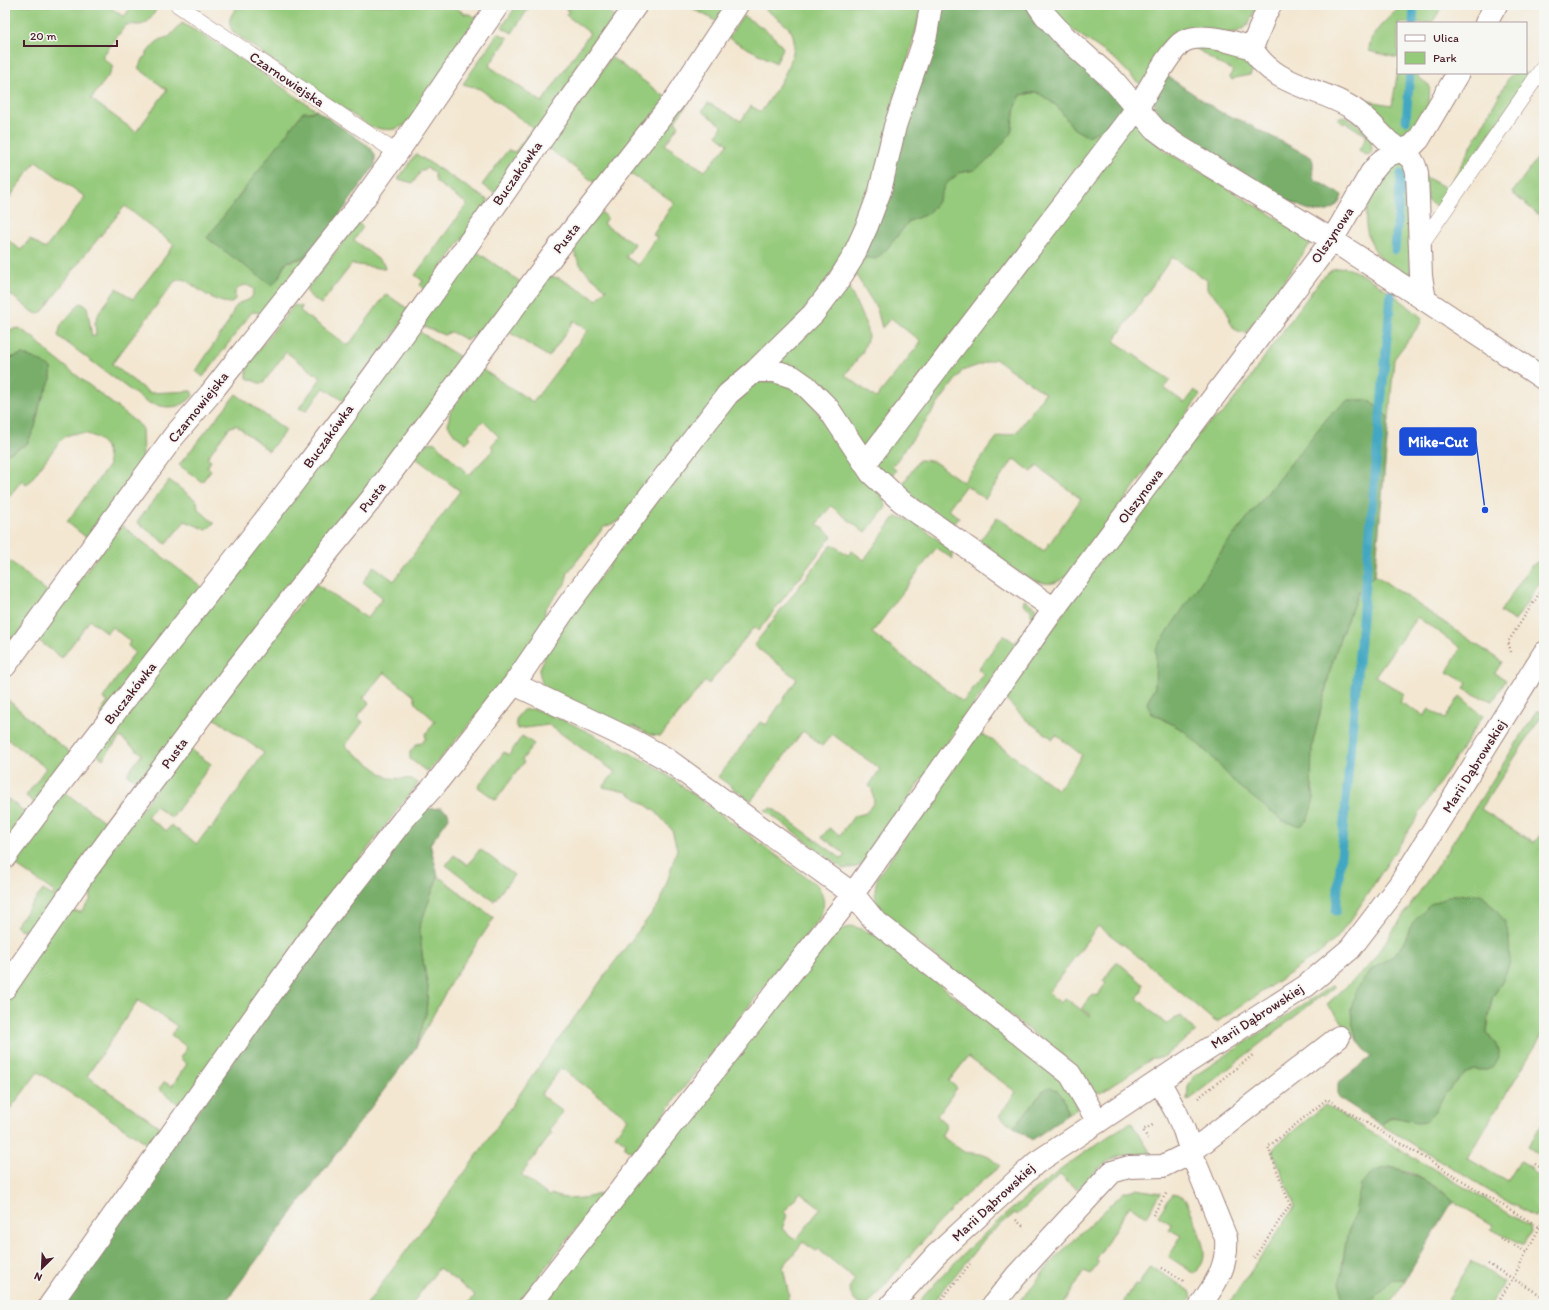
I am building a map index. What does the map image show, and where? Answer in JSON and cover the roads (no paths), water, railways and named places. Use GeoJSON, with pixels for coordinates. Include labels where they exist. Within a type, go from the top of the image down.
{"type":"FeatureCollection","features":[{"type":"Feature","properties":{"kind":"street","name":"Czarnowiejska"},"geometry":{"type":"LineString","coordinates":[[5,666],[174,436],[210,394],[363,200],[397,153],[498,5]]}},
{"type":"Feature","properties":{"kind":"street","name":"Buczakówka"},"geometry":{"type":"LineString","coordinates":[[5,857],[82,754],[307,464],[423,307],[636,5]]}},
{"type":"Feature","properties":{"kind":"street","name":"Pusta"},"geometry":{"type":"LineString","coordinates":[[5,988],[86,871],[231,676],[331,548],[370,502],[552,255],[676,99],[737,5]]}},
{"type":"Feature","properties":{"kind":"street"},"geometry":{"type":"LineString","coordinates":[[51,1304],[309,940],[403,820],[434,786],[514,684],[587,580],[728,394],[755,371],[813,314],[837,283],[852,259],[868,226],[880,191],[895,126],[926,35],[931,5]]}},
{"type":"Feature","properties":{"kind":"street"},"geometry":{"type":"LineString","coordinates":[[1038,5],[1065,37],[1113,80],[1155,129],[1178,146],[1332,240],[1426,300],[1544,379]]}},
{"type":"Feature","properties":{"kind":"street"},"geometry":{"type":"LineString","coordinates":[[1252,48],[1270,5]]}},
{"type":"Feature","properties":{"kind":"street"},"geometry":{"type":"LineString","coordinates":[[1487,22],[1496,5]]}},
{"type":"Feature","properties":{"kind":"street"},"geometry":{"type":"LineString","coordinates":[[865,464],[1137,109],[1172,53],[1184,41],[1199,38],[1216,39],[1236,42],[1252,48],[1258,59],[1271,71],[1287,80],[1336,99],[1353,108],[1379,133],[1400,151],[1410,157],[1414,163],[1417,173],[1421,276],[1426,300]]}},
{"type":"Feature","properties":{"kind":"street","name":"Olszynowa"},"geometry":{"type":"LineString","coordinates":[[530,1305],[854,894],[1054,609],[1332,240],[1371,173],[1381,161],[1390,155],[1412,146],[1419,139],[1457,74]]}},
{"type":"Feature","properties":{"kind":"street"},"geometry":{"type":"LineString","coordinates":[[755,371],[775,371],[793,377],[806,386],[828,408],[871,473],[901,501],[1054,609]]}},
{"type":"Feature","properties":{"kind":"street","name":"Marii Dąbrowskiej"},"geometry":{"type":"LineString","coordinates":[[891,1305],[936,1255],[1036,1162],[1306,986],[1350,949],[1399,885],[1537,679],[1544,653]]}},
{"type":"Feature","properties":{"kind":"street"},"geometry":{"type":"LineString","coordinates":[[514,684],[634,741],[665,758],[854,894],[874,920],[1070,1074],[1098,1122]]}},
{"type":"Feature","properties":{"kind":"street"},"geometry":{"type":"LineString","coordinates":[[993,1305],[1016,1276],[1112,1172],[1129,1167],[1163,1166],[1191,1152],[1339,1037]]}},
{"type":"Feature","properties":{"kind":"street"},"geometry":{"type":"LineString","coordinates":[[1159,1081],[1184,1130],[1191,1152],[1226,1238],[1227,1252],[1222,1271],[1201,1305]]}},
{"type":"Feature","properties":{"kind":"lane","name":"Czarnowiejska"},"geometry":{"type":"LineString","coordinates":[[178,5],[397,153]]}},
{"type":"Feature","properties":{"kind":"lane"},"geometry":{"type":"LineString","coordinates":[[1420,246],[1544,66]]}},
{"type":"Feature","properties":{"kind":"waterway"},"geometry":{"type":"LineString","coordinates":[[1413,22],[1414,5]]}},
{"type":"Feature","properties":{"kind":"waterway"},"geometry":{"type":"LineString","coordinates":[[1406,120],[1410,74]]}},
{"type":"Feature","properties":{"kind":"waterway"},"geometry":{"type":"LineString","coordinates":[[1395,250],[1401,174]]}},
{"type":"Feature","properties":{"kind":"waterway"},"geometry":{"type":"LineString","coordinates":[[1336,911],[1391,294]]}},
{"type":"Feature","properties":{"kind":"place","name":"Mike-Cut"},"geometry":{"type":"Point","coordinates":[1485,510]}}]}
